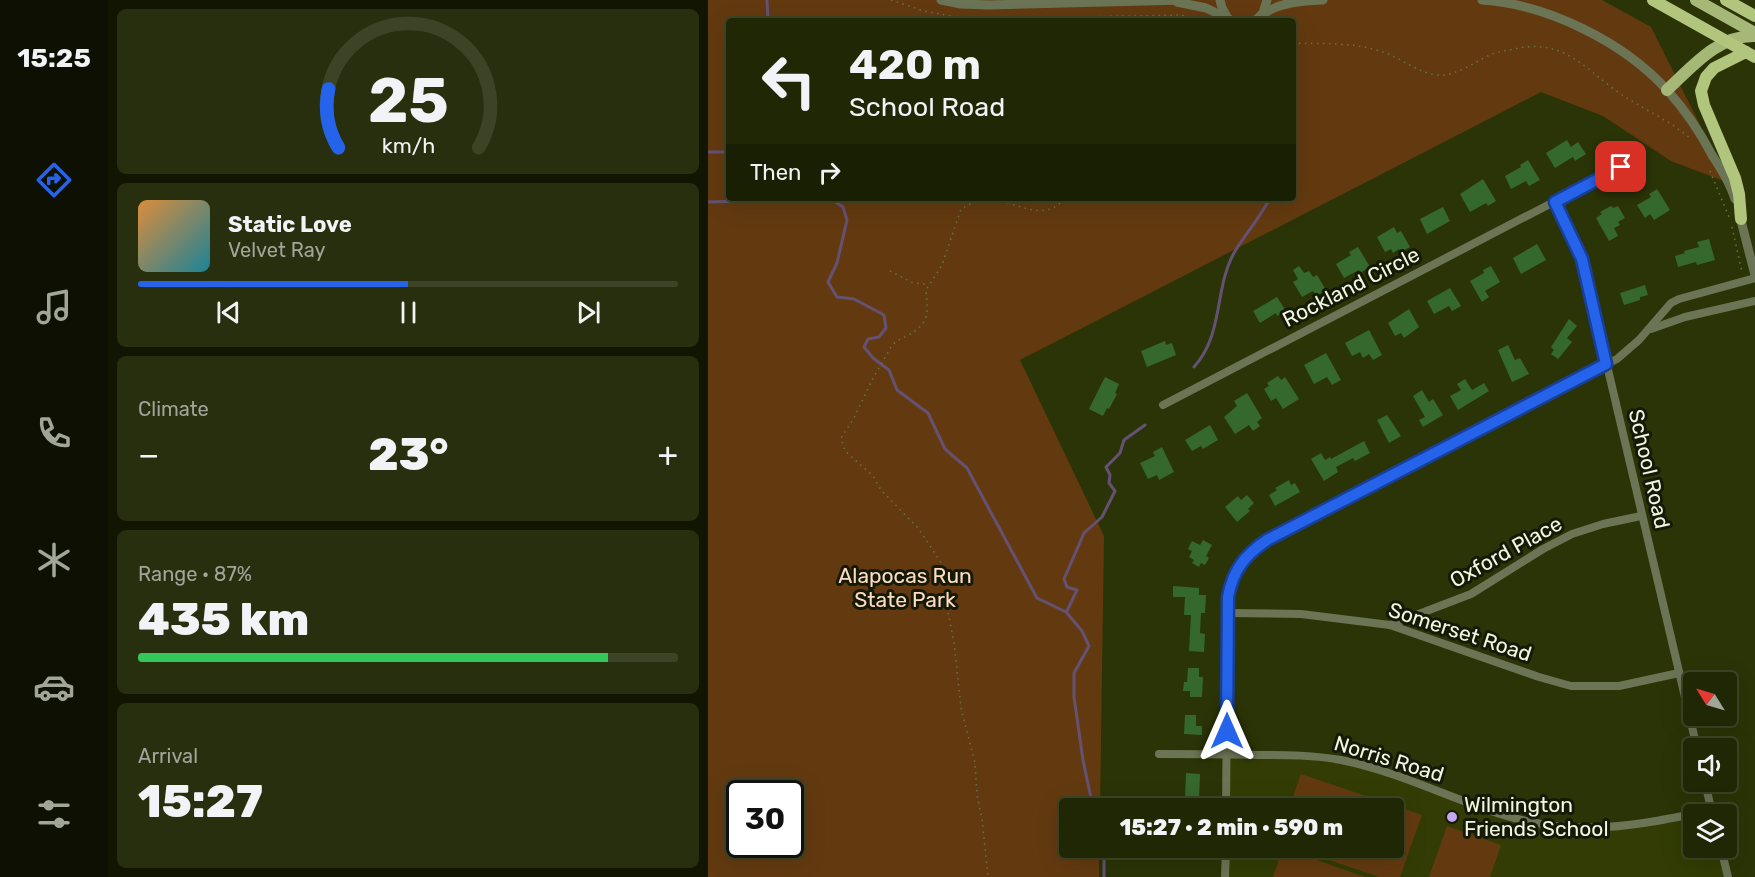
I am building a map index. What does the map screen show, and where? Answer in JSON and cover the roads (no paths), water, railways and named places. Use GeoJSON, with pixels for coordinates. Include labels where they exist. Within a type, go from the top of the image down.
{"type":"FeatureCollection","features":[{"type":"Feature","properties":{"kind":"highway"},"geometry":{"type":"LineString","coordinates":[[1653,0],[1750,54]]}},
{"type":"Feature","properties":{"kind":"highway"},"geometry":{"type":"LineString","coordinates":[[1726,0],[1755,16]]}},
{"type":"Feature","properties":{"kind":"highway"},"geometry":{"type":"LineString","coordinates":[[1741,219],[1735,178],[1704,105],[1701,91],[1706,77],[1714,68],[1750,54]]}},
{"type":"Feature","properties":{"kind":"main road"},"geometry":{"type":"LineString","coordinates":[[1696,0],[1755,35]]}},
{"type":"Feature","properties":{"kind":"main road"},"geometry":{"type":"LineString","coordinates":[[1667,90],[1714,48],[1737,37],[1755,35]]}},
{"type":"Feature","properties":{"kind":"street"},"geometry":{"type":"LineString","coordinates":[[941,0],[976,5],[1180,1],[1206,8],[1226,18]]}},
{"type":"Feature","properties":{"kind":"street"},"geometry":{"type":"LineString","coordinates":[[1220,0],[1223,12],[1229,18]]}},
{"type":"Feature","properties":{"kind":"street"},"geometry":{"type":"LineString","coordinates":[[1259,18],[1266,7],[1267,0]]}},
{"type":"Feature","properties":{"kind":"street"},"geometry":{"type":"LineString","coordinates":[[1259,18],[1275,7],[1305,0],[1323,0]]}},
{"type":"Feature","properties":{"kind":"street"},"geometry":{"type":"LineString","coordinates":[[1226,798],[1230,586],[1239,566],[1254,548],[1606,364],[1628,351],[1671,303],[1755,276],[1741,219],[1729,183],[1701,135],[1667,90],[1627,55],[1585,30],[1532,9],[1482,0]]}},
{"type":"Feature","properties":{"kind":"street","name":"Rockland Circle"},"geometry":{"type":"LineString","coordinates":[[1163,405],[1621,167]]}},
{"type":"Feature","properties":{"kind":"street","name":"School Road"},"geometry":{"type":"LineString","coordinates":[[1555,202],[1582,259],[1695,738]]}},
{"type":"Feature","properties":{"kind":"street"},"geometry":{"type":"LineString","coordinates":[[1647,331],[1685,317],[1755,301]]}},
{"type":"Feature","properties":{"kind":"street","name":"Oxford Place"},"geometry":{"type":"LineString","coordinates":[[1389,625],[1471,594],[1543,549],[1572,534],[1603,524],[1641,516]]}},
{"type":"Feature","properties":{"kind":"street","name":"Somerset Road"},"geometry":{"type":"LineString","coordinates":[[1228,613],[1301,614],[1389,625],[1571,686],[1619,686],[1679,673]]}},
{"type":"Feature","properties":{"kind":"street","name":"Norris Road"},"geometry":{"type":"LineString","coordinates":[[1159,754],[1295,755],[1342,760],[1371,768],[1500,814],[1563,827],[1617,828],[1683,817]]}},
{"type":"Feature","properties":{"kind":"street"},"geometry":{"type":"LineString","coordinates":[[1226,858],[1226,877]]}},
{"type":"Feature","properties":{"kind":"street"},"geometry":{"type":"LineString","coordinates":[[1723,858],[1728,877]]}},
{"type":"Feature","properties":{"kind":"waterway"},"geometry":{"type":"LineString","coordinates":[[767,0],[768,18]]}},
{"type":"Feature","properties":{"kind":"waterway"},"geometry":{"type":"LineString","coordinates":[[708,152],[726,152]]}},
{"type":"Feature","properties":{"kind":"waterway"},"geometry":{"type":"LineString","coordinates":[[708,202],[745,201]]}},
{"type":"Feature","properties":{"kind":"waterway"},"geometry":{"type":"LineString","coordinates":[[834,201],[843,207],[847,220],[837,263],[828,282],[837,297],[854,299],[884,315],[886,328],[879,337],[868,339],[864,347],[873,358],[889,370],[897,390],[928,413],[945,449],[967,468],[1037,598],[1066,612],[1082,631],[1089,646],[1074,673],[1074,697],[1091,798]]}},
{"type":"Feature","properties":{"kind":"waterway"},"geometry":{"type":"LineString","coordinates":[[1194,367],[1204,354],[1215,326],[1224,281],[1234,253],[1268,201]]}},
{"type":"Feature","properties":{"kind":"waterway"},"geometry":{"type":"LineString","coordinates":[[1067,611],[1077,590],[1067,587],[1064,579],[1084,533],[1102,517],[1115,491],[1109,483],[1110,475],[1106,467],[1120,453],[1124,440],[1145,425]]}},
{"type":"Feature","properties":{"kind":"waterway"},"geometry":{"type":"LineString","coordinates":[[1104,858],[1104,877]]}},
{"type":"Feature","properties":{"kind":"place","name":"Wilmington Friends School"},"geometry":{"type":"Point","coordinates":[1452,817]}},
{"type":"Feature","properties":{"kind":"park label","name":"Alapocas Run State Park"},"geometry":{"type":"Point","coordinates":[905,588]}}]}
